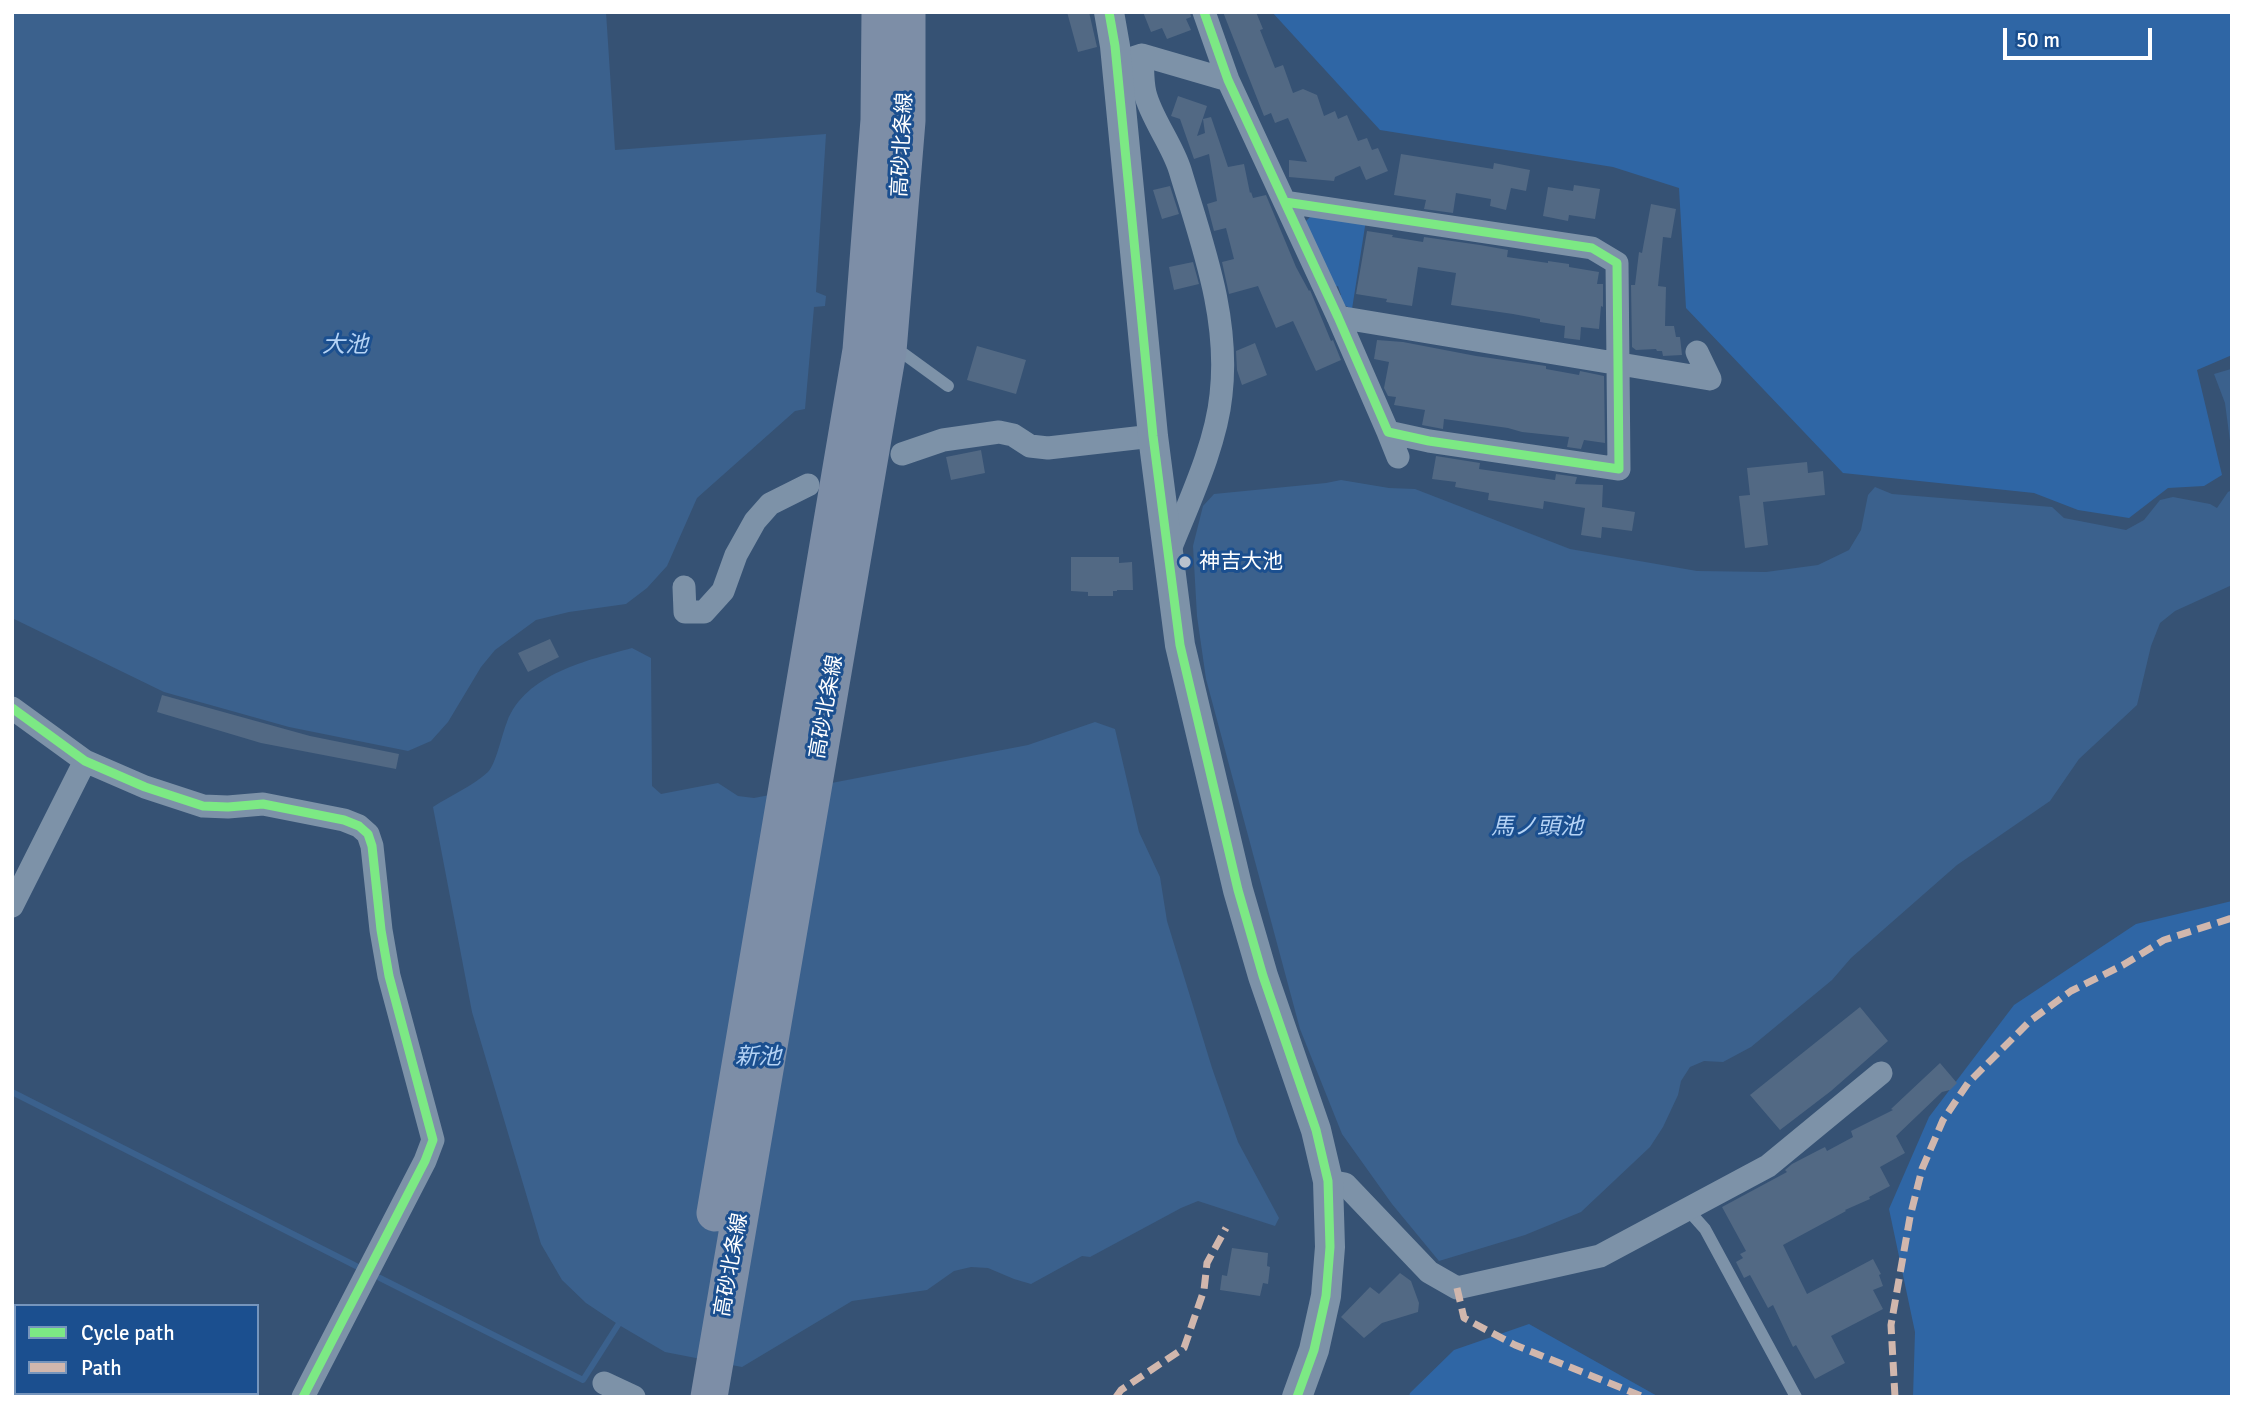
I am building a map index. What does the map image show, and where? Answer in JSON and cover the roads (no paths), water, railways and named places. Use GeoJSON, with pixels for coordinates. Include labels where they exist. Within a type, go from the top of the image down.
{"type":"FeatureCollection","features":[{"type":"Feature","properties":{"kind":"main road","name":"高砂北条線"},"geometry":{"type":"LineString","coordinates":[[806,755],[861,350],[879,120],[880,12]]}},
{"type":"Feature","properties":{"kind":"main road","name":"高砂北条線"},"geometry":{"type":"LineString","coordinates":[[698,1391],[806,755],[888,351],[907,121],[907,12]]}},
{"type":"Feature","properties":{"kind":"street"},"geometry":{"type":"LineString","coordinates":[[1109,12],[1178,165],[1209,268],[1219,313],[1223,352],[1221,396],[1213,436],[1167,558]]}},
{"type":"Feature","properties":{"kind":"street"},"geometry":{"type":"LineString","coordinates":[[1204,12],[1228,80],[1338,317],[1398,457]]}},
{"type":"Feature","properties":{"kind":"street"},"geometry":{"type":"LineString","coordinates":[[1129,59],[1228,80]]}},
{"type":"Feature","properties":{"kind":"street"},"geometry":{"type":"LineString","coordinates":[[1129,59],[1153,436],[1180,645],[1238,890],[1316,1130],[1328,1181],[1329,1247],[1326,1296],[1314,1350],[1297,1397]]}},
{"type":"Feature","properties":{"kind":"street"},"geometry":{"type":"LineString","coordinates":[[1285,202],[1592,248],[1618,263],[1619,469],[1429,441],[1388,432]]}},
{"type":"Feature","properties":{"kind":"street"},"geometry":{"type":"LineString","coordinates":[[1338,317],[1710,379],[1697,352]]}},
{"type":"Feature","properties":{"kind":"street"},"geometry":{"type":"LineString","coordinates":[[902,454],[943,440],[999,432],[1013,435],[1030,446],[1048,448],[1153,436]]}},
{"type":"Feature","properties":{"kind":"street"},"geometry":{"type":"LineString","coordinates":[[684,587],[685,612],[704,612],[723,591],[736,555],[755,521],[770,504],[808,485]]}},
{"type":"Feature","properties":{"kind":"street"},"geometry":{"type":"LineString","coordinates":[[12,708],[85,761],[145,787],[203,806],[263,804],[344,820],[359,826],[368,834],[372,846],[389,976],[433,1140],[425,1161],[303,1397]]}},
{"type":"Feature","properties":{"kind":"street"},"geometry":{"type":"LineString","coordinates":[[12,906],[85,761]]}},
{"type":"Feature","properties":{"kind":"street"},"geometry":{"type":"LineString","coordinates":[[1328,1181],[1345,1184],[1429,1272],[1457,1288],[1601,1256],[1768,1166],[1881,1073]]}},
{"type":"Feature","properties":{"kind":"street"},"geometry":{"type":"LineString","coordinates":[[604,1383],[634,1397]]}},
{"type":"Feature","properties":{"kind":"lane"},"geometry":{"type":"LineString","coordinates":[[888,351],[904,354],[948,386]]}},
{"type":"Feature","properties":{"kind":"lane"},"geometry":{"type":"LineString","coordinates":[[1688,1210],[1705,1229],[1796,1397]]}},
{"type":"Feature","properties":{"kind":"water","name":"大池"},"geometry":{"type":"Polygon","coordinates":[[[12,12],[606,12],[615,150],[826,134],[816,292],[826,296],[825,306],[814,307],[805,409],[795,411],[697,498],[667,566],[647,588],[626,604],[569,612],[536,620],[495,650],[481,667],[448,722],[431,741],[408,751],[289,727],[164,692],[12,618],[12,12]]]}},
{"type":"Feature","properties":{"kind":"water"},"geometry":{"type":"Polygon","coordinates":[[[2232,369],[2232,456],[2225,403],[2214,374],[2232,369]]]}},
{"type":"Feature","properties":{"kind":"water","name":"馬ノ頭池"},"geometry":{"type":"Polygon","coordinates":[[[1341,480],[1389,488],[1415,489],[1570,549],[1697,571],[1766,572],[1818,565],[1849,550],[1861,530],[1868,495],[1875,487],[1892,494],[2052,507],[2064,518],[2126,530],[2144,520],[2160,500],[2173,497],[2210,504],[2217,508],[2232,490],[2232,585],[2175,611],[2160,623],[2151,646],[2137,705],[2079,759],[2050,801],[1957,865],[1851,958],[1832,980],[1751,1047],[1723,1062],[1704,1061],[1690,1067],[1681,1081],[1678,1095],[1663,1127],[1650,1147],[1581,1212],[1525,1235],[1439,1261],[1392,1204],[1342,1134],[1300,1029],[1206,679],[1197,616],[1193,546],[1203,506],[1214,494],[1341,480]]]}},
{"type":"Feature","properties":{"kind":"water","name":"新池"},"geometry":{"type":"Polygon","coordinates":[[[632,648],[651,658],[652,786],[661,794],[718,783],[738,796],[754,798],[1028,745],[1095,722],[1115,729],[1139,832],[1160,877],[1167,921],[1212,1068],[1238,1142],[1279,1218],[1275,1226],[1198,1201],[1090,1257],[1082,1256],[1031,1284],[988,1268],[971,1267],[954,1271],[927,1290],[852,1301],[742,1367],[665,1352],[586,1303],[562,1280],[541,1244],[472,1012],[433,807],[488,772],[507,722],[528,692],[543,681],[578,664],[632,648]]]}},
{"type":"Feature","properties":{"kind":"waterway"},"geometry":{"type":"LineString","coordinates":[[12,1092],[360,1268]]}},
{"type":"Feature","properties":{"kind":"waterway"},"geometry":{"type":"LineString","coordinates":[[380,1278],[583,1380],[618,1325]]}},
{"type":"Feature","properties":{"kind":"place","name":"神吉大池"},"geometry":{"type":"Point","coordinates":[1185,562]}}]}
